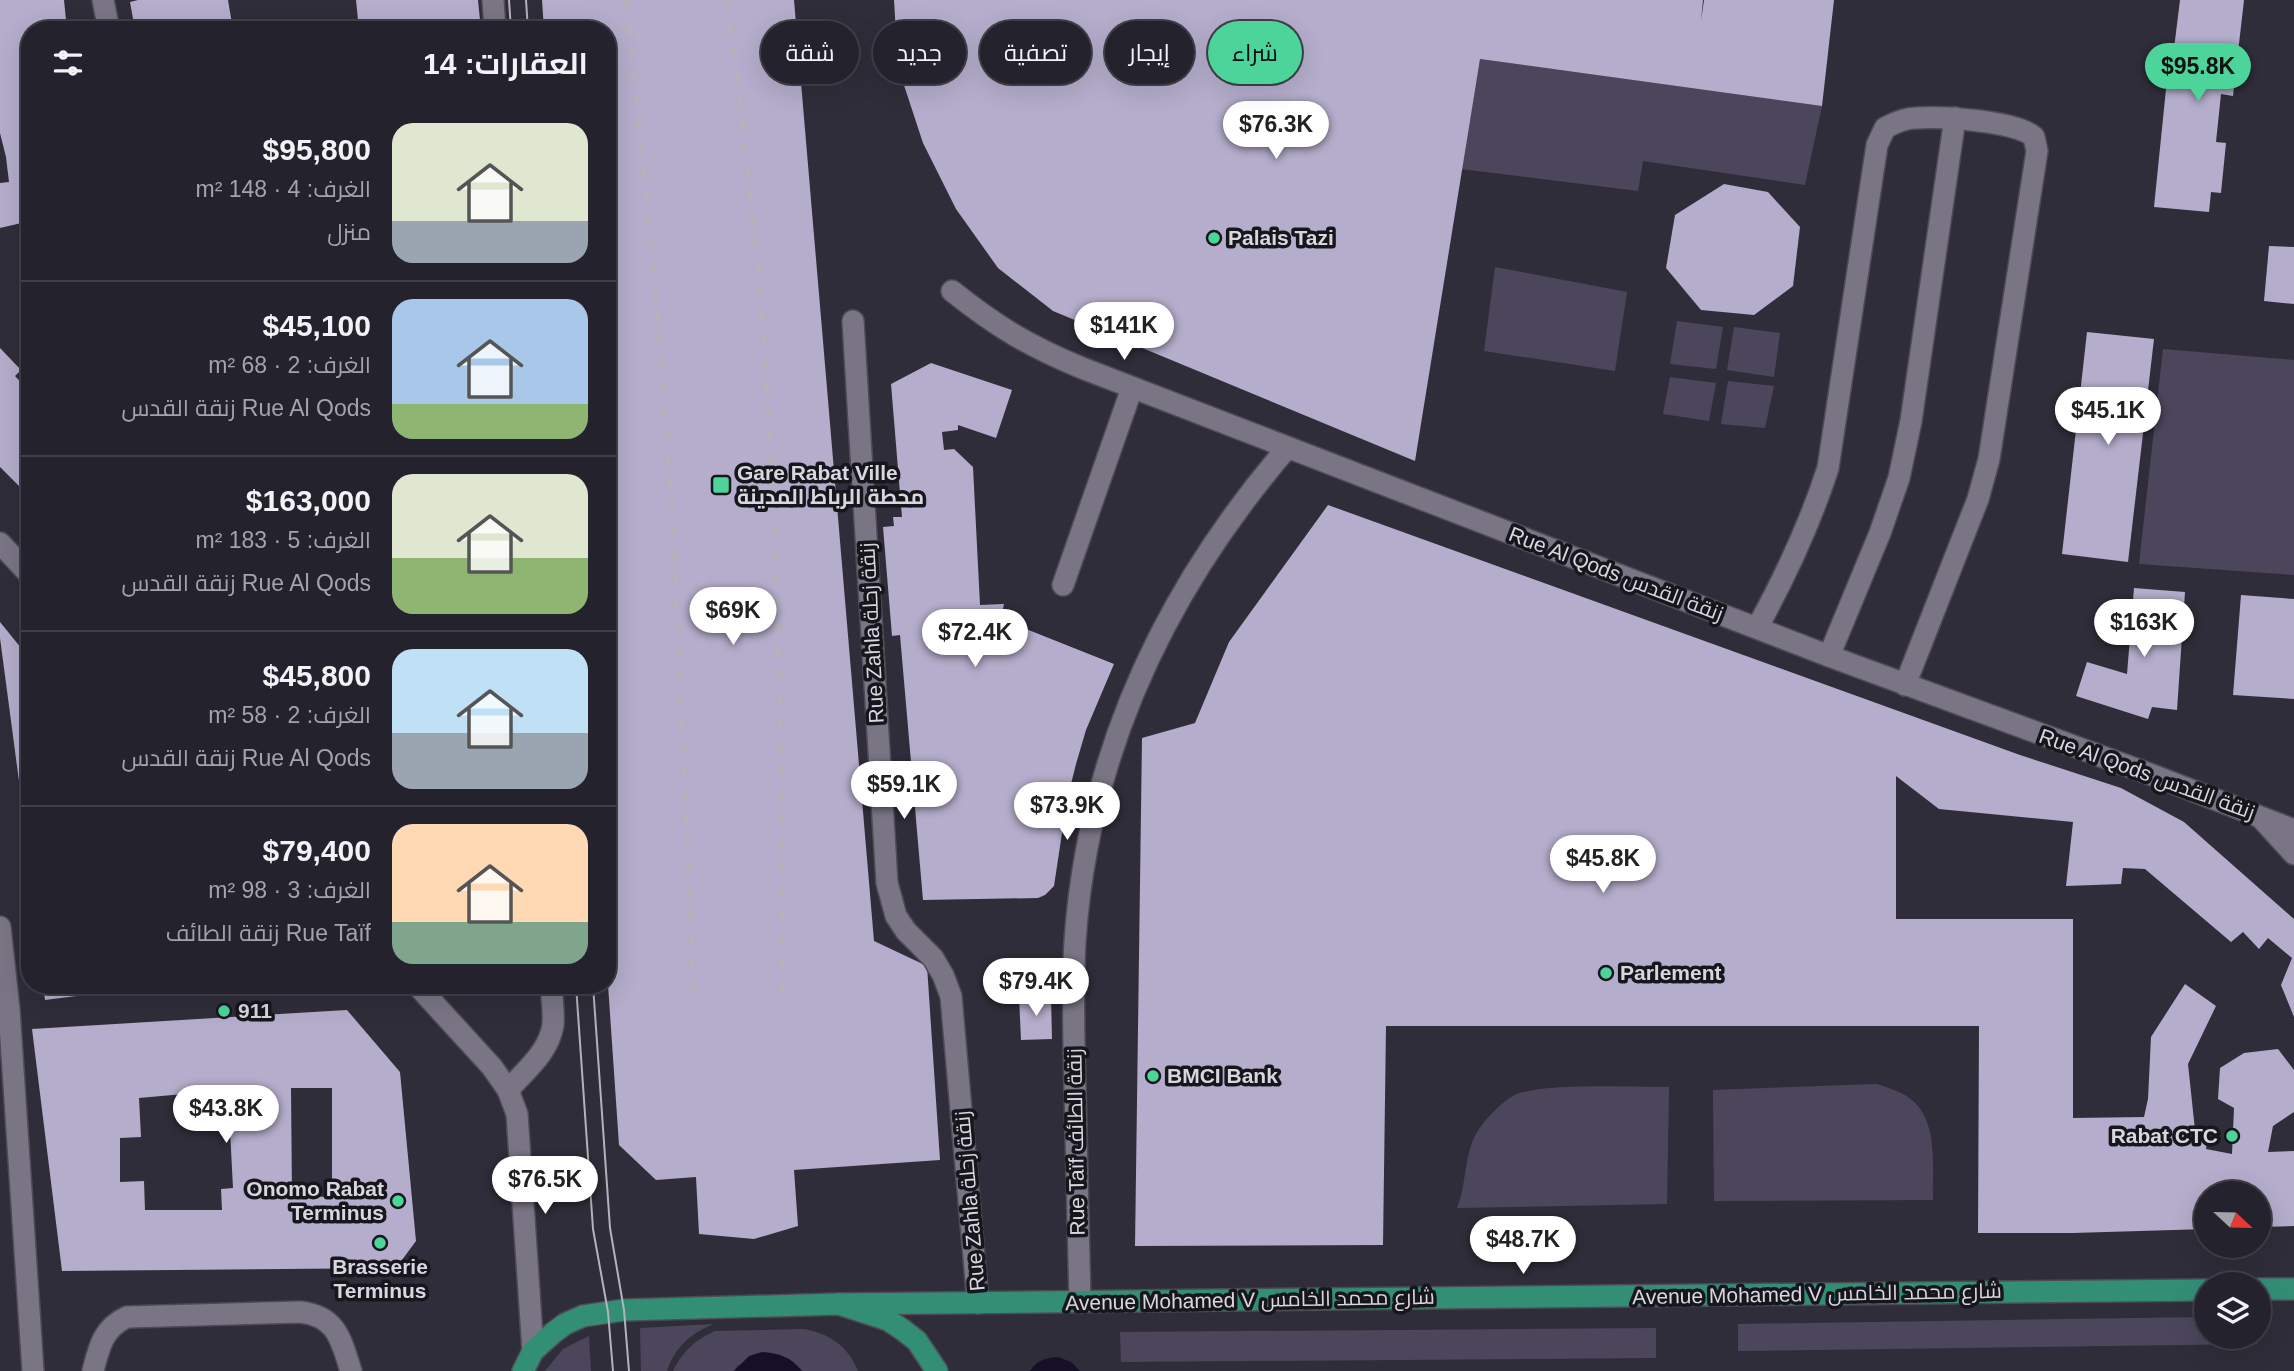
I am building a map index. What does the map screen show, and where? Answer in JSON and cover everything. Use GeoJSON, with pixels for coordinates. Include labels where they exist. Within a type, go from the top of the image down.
{"type":"FeatureCollection","features":[{"type":"Feature","properties":{"kind":"main road"},"geometry":{"type":"LineString","coordinates":[[2271,1289],[2294,1289]]}},
{"type":"Feature","properties":{"kind":"main road","name":"Avenue Mohamed V شارع محمد الخامس"},"geometry":{"type":"LineString","coordinates":[[533,1351],[565,1324],[608,1311],[839,1304],[2194,1290]]}},
{"type":"Feature","properties":{"kind":"main road"},"geometry":{"type":"LineString","coordinates":[[839,1304],[888,1320],[903,1329],[917,1342],[937,1371]]}},
{"type":"Feature","properties":{"kind":"main road"},"geometry":{"type":"LineString","coordinates":[[523,1371],[533,1351]]}},
{"type":"Feature","properties":{"kind":"street"},"geometry":{"type":"LineString","coordinates":[[103,0],[107,21]]}},
{"type":"Feature","properties":{"kind":"street"},"geometry":{"type":"LineString","coordinates":[[493,0],[494,21]]}},
{"type":"Feature","properties":{"kind":"street"},"geometry":{"type":"LineString","coordinates":[[1757,628],[1782,583],[1828,468],[1877,145],[1885,128],[1913,118],[1955,118],[2022,129],[2034,137],[2037,151],[1989,459],[1979,499],[1905,685]]}},
{"type":"Feature","properties":{"kind":"street"},"geometry":{"type":"LineString","coordinates":[[1829,656],[1880,533],[1899,478],[1911,421],[1955,118]]}},
{"type":"Feature","properties":{"kind":"street","name":"Rue Al Qods زنقة القدس"},"geometry":{"type":"LineString","coordinates":[[952,291],[990,321],[1034,348],[1132,388],[1905,685],[2294,830]]}},
{"type":"Feature","properties":{"kind":"street","name":"Rue Zahla زنقة زحلة"},"geometry":{"type":"LineString","coordinates":[[853,321],[887,883],[896,916],[906,931],[933,958],[951,996],[978,1303]]}},
{"type":"Feature","properties":{"kind":"street"},"geometry":{"type":"LineString","coordinates":[[1063,585],[1132,388]]}},
{"type":"Feature","properties":{"kind":"street","name":"Rue Taïf زنقة الطائف"},"geometry":{"type":"LineString","coordinates":[[1080,1302],[1073,995],[1081,886],[1094,819],[1120,727],[1163,627],[1189,579],[1219,533],[1251,489],[1287,448]]}},
{"type":"Feature","properties":{"kind":"street"},"geometry":{"type":"LineString","coordinates":[[0,542],[21,565]]}},
{"type":"Feature","properties":{"kind":"street"},"geometry":{"type":"LineString","coordinates":[[2259,816],[2294,854]]}},
{"type":"Feature","properties":{"kind":"street"},"geometry":{"type":"LineString","coordinates":[[0,927],[9,1009],[33,1371]]}},
{"type":"Feature","properties":{"kind":"street"},"geometry":{"type":"LineString","coordinates":[[425,994],[492,1067],[508,1090],[517,1114],[533,1351]]}},
{"type":"Feature","properties":{"kind":"street"},"geometry":{"type":"LineString","coordinates":[[508,1090],[542,1053],[549,1040],[553,1025],[551,994]]}},
{"type":"Feature","properties":{"kind":"street"},"geometry":{"type":"LineString","coordinates":[[93,1371],[104,1336],[117,1321],[127,1317],[300,1312],[324,1318],[334,1327],[341,1339],[351,1371]]}},
{"type":"Feature","properties":{"kind":"shaded area"},"geometry":{"type":"Polygon","coordinates":[[[1480,59],[1822,106],[1805,185],[1643,161],[1638,191],[1461,169],[1480,59]]]}},
{"type":"Feature","properties":{"kind":"shaded area"},"geometry":{"type":"Polygon","coordinates":[[[1495,267],[1627,292],[1615,371],[1484,351],[1495,267]]]}},
{"type":"Feature","properties":{"kind":"shaded area"},"geometry":{"type":"Polygon","coordinates":[[[1677,321],[1723,327],[1716,369],[1670,364],[1677,321]]]}},
{"type":"Feature","properties":{"kind":"shaded area"},"geometry":{"type":"Polygon","coordinates":[[[1734,327],[1780,333],[1774,377],[1727,370],[1734,327]]]}},
{"type":"Feature","properties":{"kind":"shaded area"},"geometry":{"type":"Polygon","coordinates":[[[2163,349],[2294,360],[2294,575],[2139,564],[2163,349]]]}},
{"type":"Feature","properties":{"kind":"shaded area"},"geometry":{"type":"Polygon","coordinates":[[[1670,377],[1716,383],[1709,421],[1663,414],[1670,377]]]}},
{"type":"Feature","properties":{"kind":"shaded area"},"geometry":{"type":"Polygon","coordinates":[[[1728,381],[1774,386],[1765,428],[1721,424],[1728,381]]]}},
{"type":"Feature","properties":{"kind":"shaded area"},"geometry":{"type":"Polygon","coordinates":[[[1877,1084],[1908,1097],[1921,1110],[1927,1121],[1933,1160],[1933,1200],[1714,1201],[1713,1090],[1877,1084]]]}},
{"type":"Feature","properties":{"kind":"shaded area"},"geometry":{"type":"Polygon","coordinates":[[[1564,1087],[1669,1087],[1667,1204],[1457,1208],[1473,1140],[1490,1115],[1513,1096],[1564,1087]]]}},
{"type":"Feature","properties":{"kind":"shaded area"},"geometry":{"type":"Polygon","coordinates":[[[2194,1317],[2194,1345],[1738,1351],[1738,1324],[2194,1317]]]}},
{"type":"Feature","properties":{"kind":"shaded area"},"geometry":{"type":"Polygon","coordinates":[[[714,1324],[685,1342],[674,1355],[667,1371],[641,1371],[640,1328],[714,1324]]]}},
{"type":"Feature","properties":{"kind":"shaded area"},"geometry":{"type":"Polygon","coordinates":[[[1656,1328],[1656,1358],[1121,1362],[1120,1332],[1656,1328]]]}},
{"type":"Feature","properties":{"kind":"shaded area"},"geometry":{"type":"Polygon","coordinates":[[[803,1329],[836,1342],[849,1354],[858,1371],[802,1371],[800,1368],[738,1365],[734,1371],[673,1371],[690,1347],[715,1331],[803,1329]]]}},
{"type":"Feature","properties":{"kind":"shaded area"},"geometry":{"type":"Polygon","coordinates":[[[589,1336],[591,1371],[545,1371],[563,1349],[589,1336]]]}},
{"type":"Feature","properties":{"kind":"shaded area"},"geometry":{"type":"Polygon","coordinates":[[[762,1352],[784,1357],[794,1362],[802,1371],[734,1371],[749,1356],[762,1352]]]}},
{"type":"Feature","properties":{"kind":"shaded area"},"geometry":{"type":"Polygon","coordinates":[[[1058,1357],[1071,1362],[1080,1371],[1030,1371],[1042,1360],[1058,1357]]]}},
{"type":"Feature","properties":{"kind":"building"},"geometry":{"type":"Polygon","coordinates":[[[0,0],[64,0],[66,21],[21,21],[21,223],[0,228],[0,183],[9,182],[0,133],[0,0]]]}},
{"type":"Feature","properties":{"kind":"building"},"geometry":{"type":"Polygon","coordinates":[[[228,0],[232,21],[133,21],[130,2],[228,0]]]}},
{"type":"Feature","properties":{"kind":"building"},"geometry":{"type":"Polygon","coordinates":[[[356,0],[478,0],[480,21],[358,21],[356,0]]]}},
{"type":"Feature","properties":{"kind":"building","name":"Gare Rabat Ville محطة الرباط المدينة"},"geometry":{"type":"Polygon","coordinates":[[[542,0],[794,0],[796,21],[761,21],[761,84],[801,84],[874,941],[927,966],[940,1160],[794,1170],[798,1226],[754,1239],[699,1234],[696,1177],[656,1180],[619,1145],[609,994],[616,994],[616,21],[543,21],[542,0]]]}},
{"type":"Feature","properties":{"kind":"building","name":"Palais Tazi"},"geometry":{"type":"Polygon","coordinates":[[[894,0],[1703,0],[1701,21],[1704,0],[1834,0],[1822,106],[1480,59],[1415,461],[1053,311],[998,268],[956,209],[923,143],[904,84],[966,84],[966,21],[895,21],[894,0]]]}},
{"type":"Feature","properties":{"kind":"building"},"geometry":{"type":"Polygon","coordinates":[[[2180,0],[2244,0],[2233,96],[2221,94],[2216,142],[2226,143],[2221,193],[2211,192],[2209,212],[2154,207],[2166,89],[2169,89],[2180,0]]]}},
{"type":"Feature","properties":{"kind":"building"},"geometry":{"type":"Polygon","coordinates":[[[1724,184],[1768,192],[1800,227],[1793,286],[1754,315],[1701,310],[1666,268],[1675,215],[1724,184]]]}},
{"type":"Feature","properties":{"kind":"building"},"geometry":{"type":"Polygon","coordinates":[[[2269,246],[2294,247],[2294,304],[2264,301],[2269,246]]]}},
{"type":"Feature","properties":{"kind":"building"},"geometry":{"type":"Polygon","coordinates":[[[2087,332],[2154,339],[2128,562],[2062,554],[2087,332]]]}},
{"type":"Feature","properties":{"kind":"building"},"geometry":{"type":"Polygon","coordinates":[[[0,348],[21,370],[15,376],[21,382],[21,488],[0,467],[0,348]]]}},
{"type":"Feature","properties":{"kind":"building"},"geometry":{"type":"Polygon","coordinates":[[[931,363],[1012,390],[996,438],[958,425],[958,430],[942,432],[944,450],[954,449],[973,467],[980,605],[1004,604],[1001,619],[1114,664],[1086,730],[1076,764],[1067,800],[1054,886],[1038,898],[923,900],[900,635],[892,636],[883,527],[894,526],[893,517],[902,517],[891,384],[931,363]]]}},
{"type":"Feature","properties":{"kind":"building","name":"Parlement"},"geometry":{"type":"Polygon","coordinates":[[[1328,505],[2020,755],[2121,788],[2184,822],[2294,919],[2294,1017],[2281,985],[2292,958],[2268,938],[2259,949],[2243,932],[2231,942],[2145,869],[2123,868],[2121,884],[2066,886],[2073,822],[1939,809],[1896,776],[1896,919],[2073,919],[2073,1118],[2144,1117],[2148,1099],[2151,1037],[2185,984],[2216,1006],[2188,1064],[2195,1130],[2209,1130],[2206,1149],[2232,1154],[2234,1108],[2218,1099],[2220,1068],[2244,1053],[2278,1049],[2294,1070],[2294,1112],[2273,1126],[2268,1152],[2294,1151],[2294,1226],[2272,1227],[2272,1181],[2194,1181],[2194,1229],[1978,1233],[1979,1026],[1386,1026],[1383,1245],[1135,1246],[1142,738],[1195,723],[1229,642],[1328,505]]]}},
{"type":"Feature","properties":{"kind":"building"},"geometry":{"type":"Polygon","coordinates":[[[2134,588],[2185,592],[2177,710],[2152,707],[2148,719],[2076,696],[2087,662],[2127,674],[2134,588]]]}},
{"type":"Feature","properties":{"kind":"building"},"geometry":{"type":"Polygon","coordinates":[[[2241,595],[2294,599],[2294,699],[2233,695],[2241,595]]]}},
{"type":"Feature","properties":{"kind":"building"},"geometry":{"type":"Polygon","coordinates":[[[0,622],[21,648],[21,796],[0,622]]]}},
{"type":"Feature","properties":{"kind":"building"},"geometry":{"type":"Polygon","coordinates":[[[44,994],[92,994],[45,1000],[44,994]]]}},
{"type":"Feature","properties":{"kind":"building"},"geometry":{"type":"Polygon","coordinates":[[[1051,996],[1052,1039],[1021,1040],[1019,997],[1051,996]]]}},
{"type":"Feature","properties":{"kind":"building"},"geometry":{"type":"Polygon","coordinates":[[[347,1010],[400,1072],[416,1241],[396,1268],[62,1271],[32,1029],[347,1010]],[[291,1088],[292,1196],[332,1197],[332,1088],[291,1088]],[[184,1094],[139,1098],[141,1137],[120,1138],[120,1182],[144,1181],[145,1210],[222,1210],[221,1189],[233,1188],[229,1111],[186,1113],[184,1094]]]}},
{"type":"Feature","properties":{"kind":"tram line"},"geometry":{"type":"LineString","coordinates":[[509,0],[510,21]]}},
{"type":"Feature","properties":{"kind":"tram line"},"geometry":{"type":"LineString","coordinates":[[526,0],[527,21]]}},
{"type":"Feature","properties":{"kind":"tram line"},"geometry":{"type":"LineString","coordinates":[[577,994],[593,1229],[608,1312],[613,1371]]}},
{"type":"Feature","properties":{"kind":"tram line"},"geometry":{"type":"LineString","coordinates":[[594,994],[610,1228],[624,1310],[629,1371]]}},
{"type":"Feature","properties":{"kind":"railway"},"geometry":{"type":"LineString","coordinates":[[626,0],[656,293],[673,525],[694,996]]}},
{"type":"Feature","properties":{"kind":"railway"},"geometry":{"type":"LineString","coordinates":[[726,0],[761,297],[775,528],[781,760],[782,995]]}},
{"type":"Feature","properties":{"kind":"place","name":"Palais Tazi"},"geometry":{"type":"Point","coordinates":[1214,238]}},
{"type":"Feature","properties":{"kind":"place","name":"Gare Rabat Ville محطة الرباط المدينة"},"geometry":{"type":"Point","coordinates":[721,485]}},
{"type":"Feature","properties":{"kind":"place","name":"Parlement"},"geometry":{"type":"Point","coordinates":[1606,973]}},
{"type":"Feature","properties":{"kind":"place","name":"911"},"geometry":{"type":"Point","coordinates":[224,1011]}},
{"type":"Feature","properties":{"kind":"place","name":"BMCI Bank"},"geometry":{"type":"Point","coordinates":[1153,1076]}},
{"type":"Feature","properties":{"kind":"place","name":"Rabat CTC"},"geometry":{"type":"Point","coordinates":[2232,1136]}},
{"type":"Feature","properties":{"kind":"place","name":"Onomo Rabat Terminus"},"geometry":{"type":"Point","coordinates":[398,1201]}},
{"type":"Feature","properties":{"kind":"place","name":"Brasserie Terminus"},"geometry":{"type":"Point","coordinates":[380,1243]}}]}
